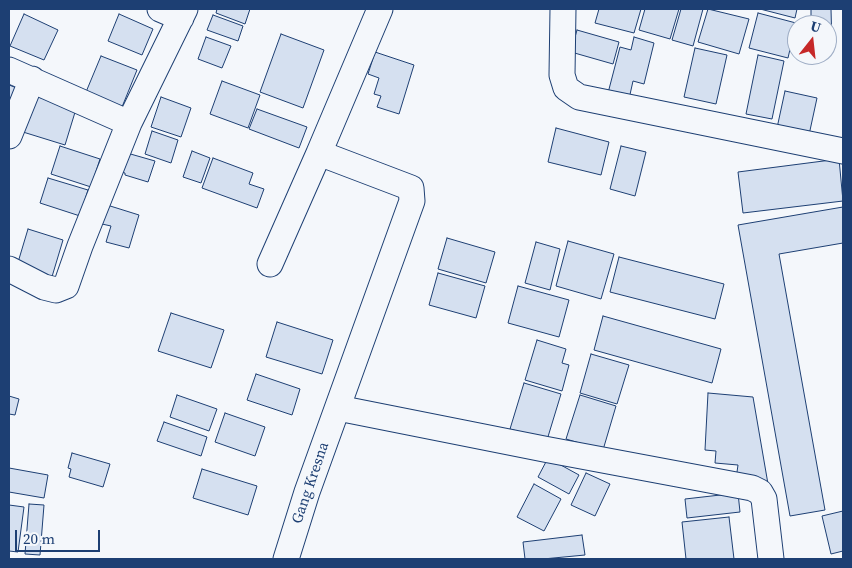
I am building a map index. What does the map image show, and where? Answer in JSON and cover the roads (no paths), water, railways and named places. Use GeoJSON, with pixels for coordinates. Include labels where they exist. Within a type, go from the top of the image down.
{"type":"FeatureCollection","features":[{"type":"Feature","properties":{"kind":"street"},"geometry":{"type":"LineString","coordinates":[[270,264],[380,9]]}},
{"type":"Feature","properties":{"kind":"street"},"geometry":{"type":"LineString","coordinates":[[563,9],[562,75],[566,88],[579,96],[843,152]]}},
{"type":"Feature","properties":{"kind":"street"},"geometry":{"type":"LineString","coordinates":[[9,269],[44,287],[56,290],[66,286],[80,246],[175,12]]}},
{"type":"Feature","properties":{"kind":"street"},"geometry":{"type":"LineString","coordinates":[[9,70],[129,124]]}},
{"type":"Feature","properties":{"kind":"street"},"geometry":{"type":"LineString","coordinates":[[9,136],[32,79]]}},
{"type":"Feature","properties":{"kind":"street","name":"Gang Kresna"},"geometry":{"type":"LineString","coordinates":[[286,559],[307,492],[413,195],[411,188],[319,153]]}},
{"type":"Feature","properties":{"kind":"street"},"geometry":{"type":"LineString","coordinates":[[338,408],[752,488],[760,492],[764,498],[771,559]]}}]}
